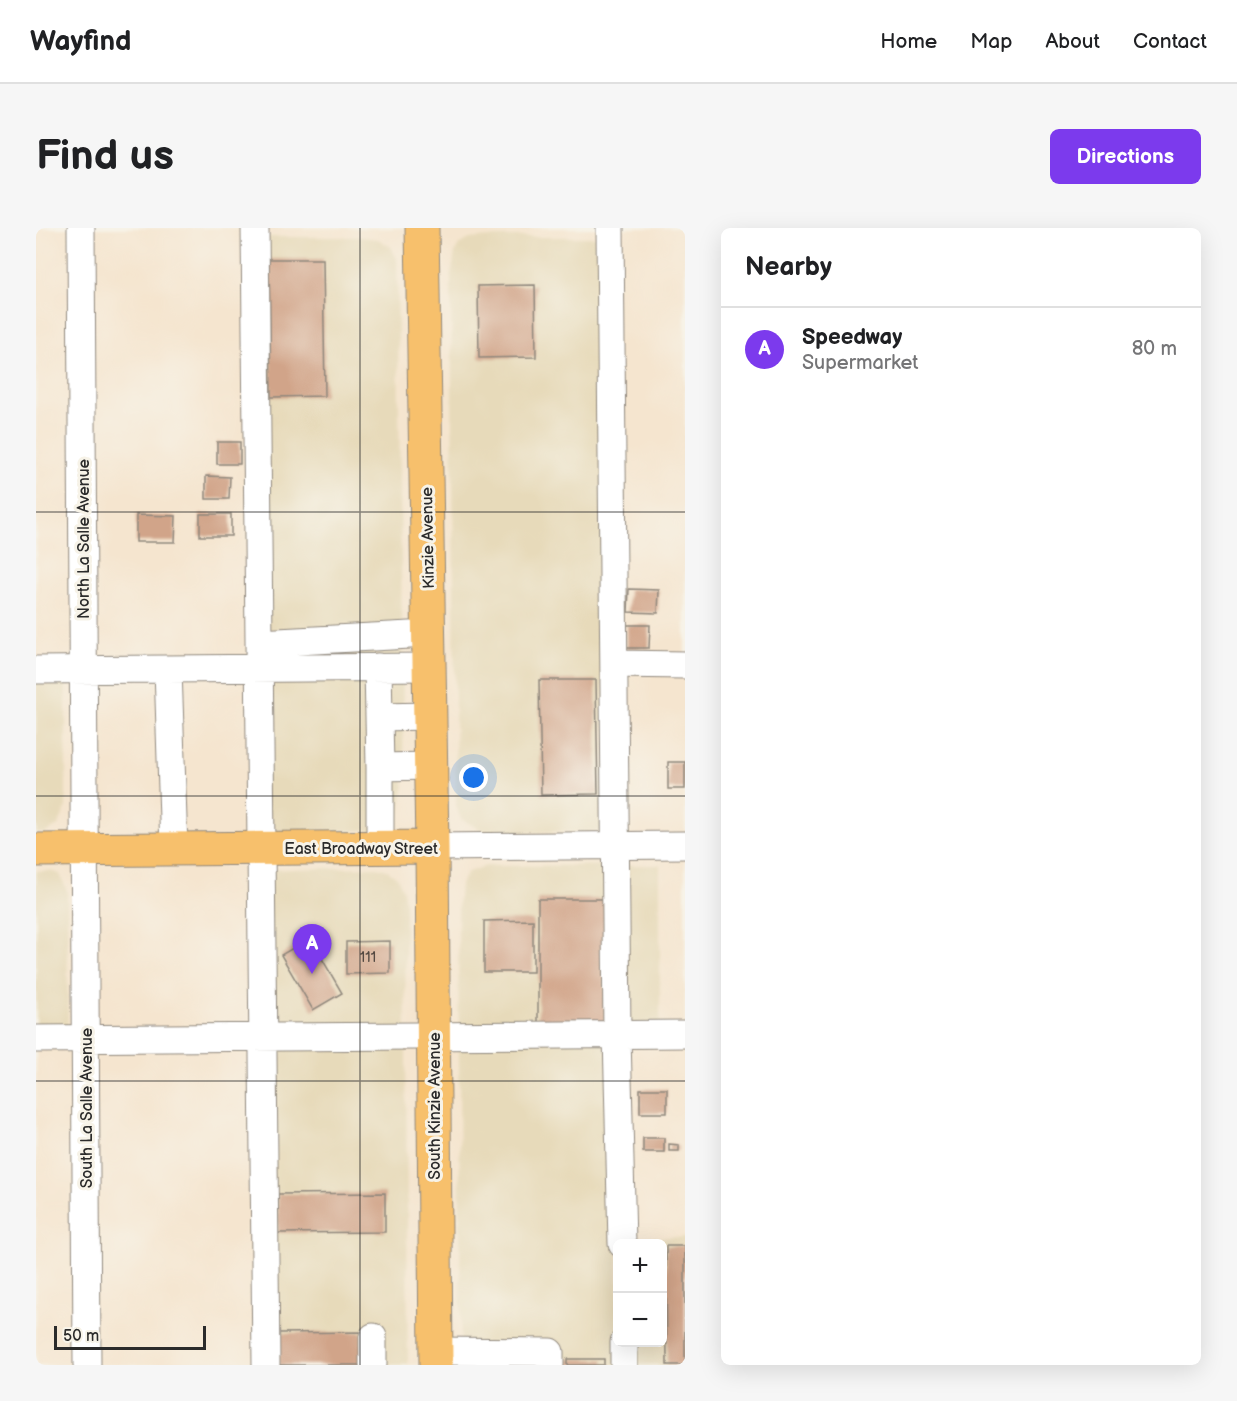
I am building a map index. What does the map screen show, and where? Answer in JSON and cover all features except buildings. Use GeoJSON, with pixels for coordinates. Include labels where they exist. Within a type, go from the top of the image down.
{"type":"FeatureCollection","features":[{"type":"Feature","properties":{"kind":"main road","name":"Kinzie Avenue"},"geometry":{"type":"LineString","coordinates":[[422,228],[432,847]]}},
{"type":"Feature","properties":{"kind":"main road","name":"East Broadway Street"},"geometry":{"type":"LineString","coordinates":[[36,850],[432,847]]}},
{"type":"Feature","properties":{"kind":"main road","name":"South Kinzie Avenue"},"geometry":{"type":"LineString","coordinates":[[432,847],[436,1358]]}},
{"type":"Feature","properties":{"kind":"street","name":"North La Salle Avenue"},"geometry":{"type":"LineString","coordinates":[[81,228],[84,850]]}},
{"type":"Feature","properties":{"kind":"street"},"geometry":{"type":"LineString","coordinates":[[255,228],[266,1365]]}},
{"type":"Feature","properties":{"kind":"street"},"geometry":{"type":"LineString","coordinates":[[610,228],[617,1035],[622,1239]]}},
{"type":"Feature","properties":{"kind":"street"},"geometry":{"type":"LineString","coordinates":[[36,670],[168,669],[429,634]]}},
{"type":"Feature","properties":{"kind":"street"},"geometry":{"type":"LineString","coordinates":[[259,655],[378,667],[429,666]]}},
{"type":"Feature","properties":{"kind":"street"},"geometry":{"type":"LineString","coordinates":[[614,664],[685,664]]}},
{"type":"Feature","properties":{"kind":"street"},"geometry":{"type":"LineString","coordinates":[[378,667],[380,848]]}},
{"type":"Feature","properties":{"kind":"street"},"geometry":{"type":"LineString","coordinates":[[168,669],[174,849]]}},
{"type":"Feature","properties":{"kind":"street"},"geometry":{"type":"LineString","coordinates":[[379,717],[430,716]]}},
{"type":"Feature","properties":{"kind":"street"},"geometry":{"type":"LineString","coordinates":[[380,767],[431,766]]}},
{"type":"Feature","properties":{"kind":"street","name":"East Broadway Street"},"geometry":{"type":"LineString","coordinates":[[432,847],[685,845]]}},
{"type":"Feature","properties":{"kind":"street","name":"South La Salle Avenue"},"geometry":{"type":"LineString","coordinates":[[84,850],[87,1365]]}},
{"type":"Feature","properties":{"kind":"street"},"geometry":{"type":"LineString","coordinates":[[36,1039],[685,1034]]}},
{"type":"Feature","properties":{"kind":"street"},"geometry":{"type":"LineString","coordinates":[[373,1337],[373,1365]]}},
{"type":"Feature","properties":{"kind":"street"},"geometry":{"type":"LineString","coordinates":[[624,1347],[624,1365]]}},
{"type":"Feature","properties":{"kind":"street"},"geometry":{"type":"LineString","coordinates":[[436,1358],[486,1358],[550,1352],[550,1365]]}},
{"type":"Feature","properties":{"kind":"shaded area"},"geometry":{"type":"Polygon","coordinates":[[[248,237],[378,239],[391,247],[397,259],[404,788],[399,813],[390,823],[377,830],[251,832],[248,237]]]}},
{"type":"Feature","properties":{"kind":"shaded area"},"geometry":{"type":"Polygon","coordinates":[[[601,237],[604,831],[496,833],[483,831],[461,819],[456,806],[451,277],[455,252],[460,244],[470,239],[601,237]]]}},
{"type":"Feature","properties":{"kind":"shaded area"},"geometry":{"type":"Polygon","coordinates":[[[36,664],[66,664],[66,808],[58,826],[45,833],[36,833],[36,664]]]}},
{"type":"Feature","properties":{"kind":"shaded area"},"geometry":{"type":"Polygon","coordinates":[[[660,865],[660,1042],[624,1042],[626,1238],[685,1237],[685,1365],[461,1365],[458,910],[460,884],[468,872],[486,866],[660,865]]]}},
{"type":"Feature","properties":{"kind":"shaded area"},"geometry":{"type":"Polygon","coordinates":[[[377,867],[397,877],[405,902],[408,1365],[258,1365],[254,870],[377,867]]]}},
{"type":"Feature","properties":{"kind":"shaded area"},"geometry":{"type":"Polygon","coordinates":[[[36,871],[51,871],[60,874],[67,891],[68,1045],[36,1045],[36,871]]]}},
{"type":"Feature","properties":{"kind":"place","name":"Speedway"},"geometry":{"type":"Point","coordinates":[312,974]}}]}
